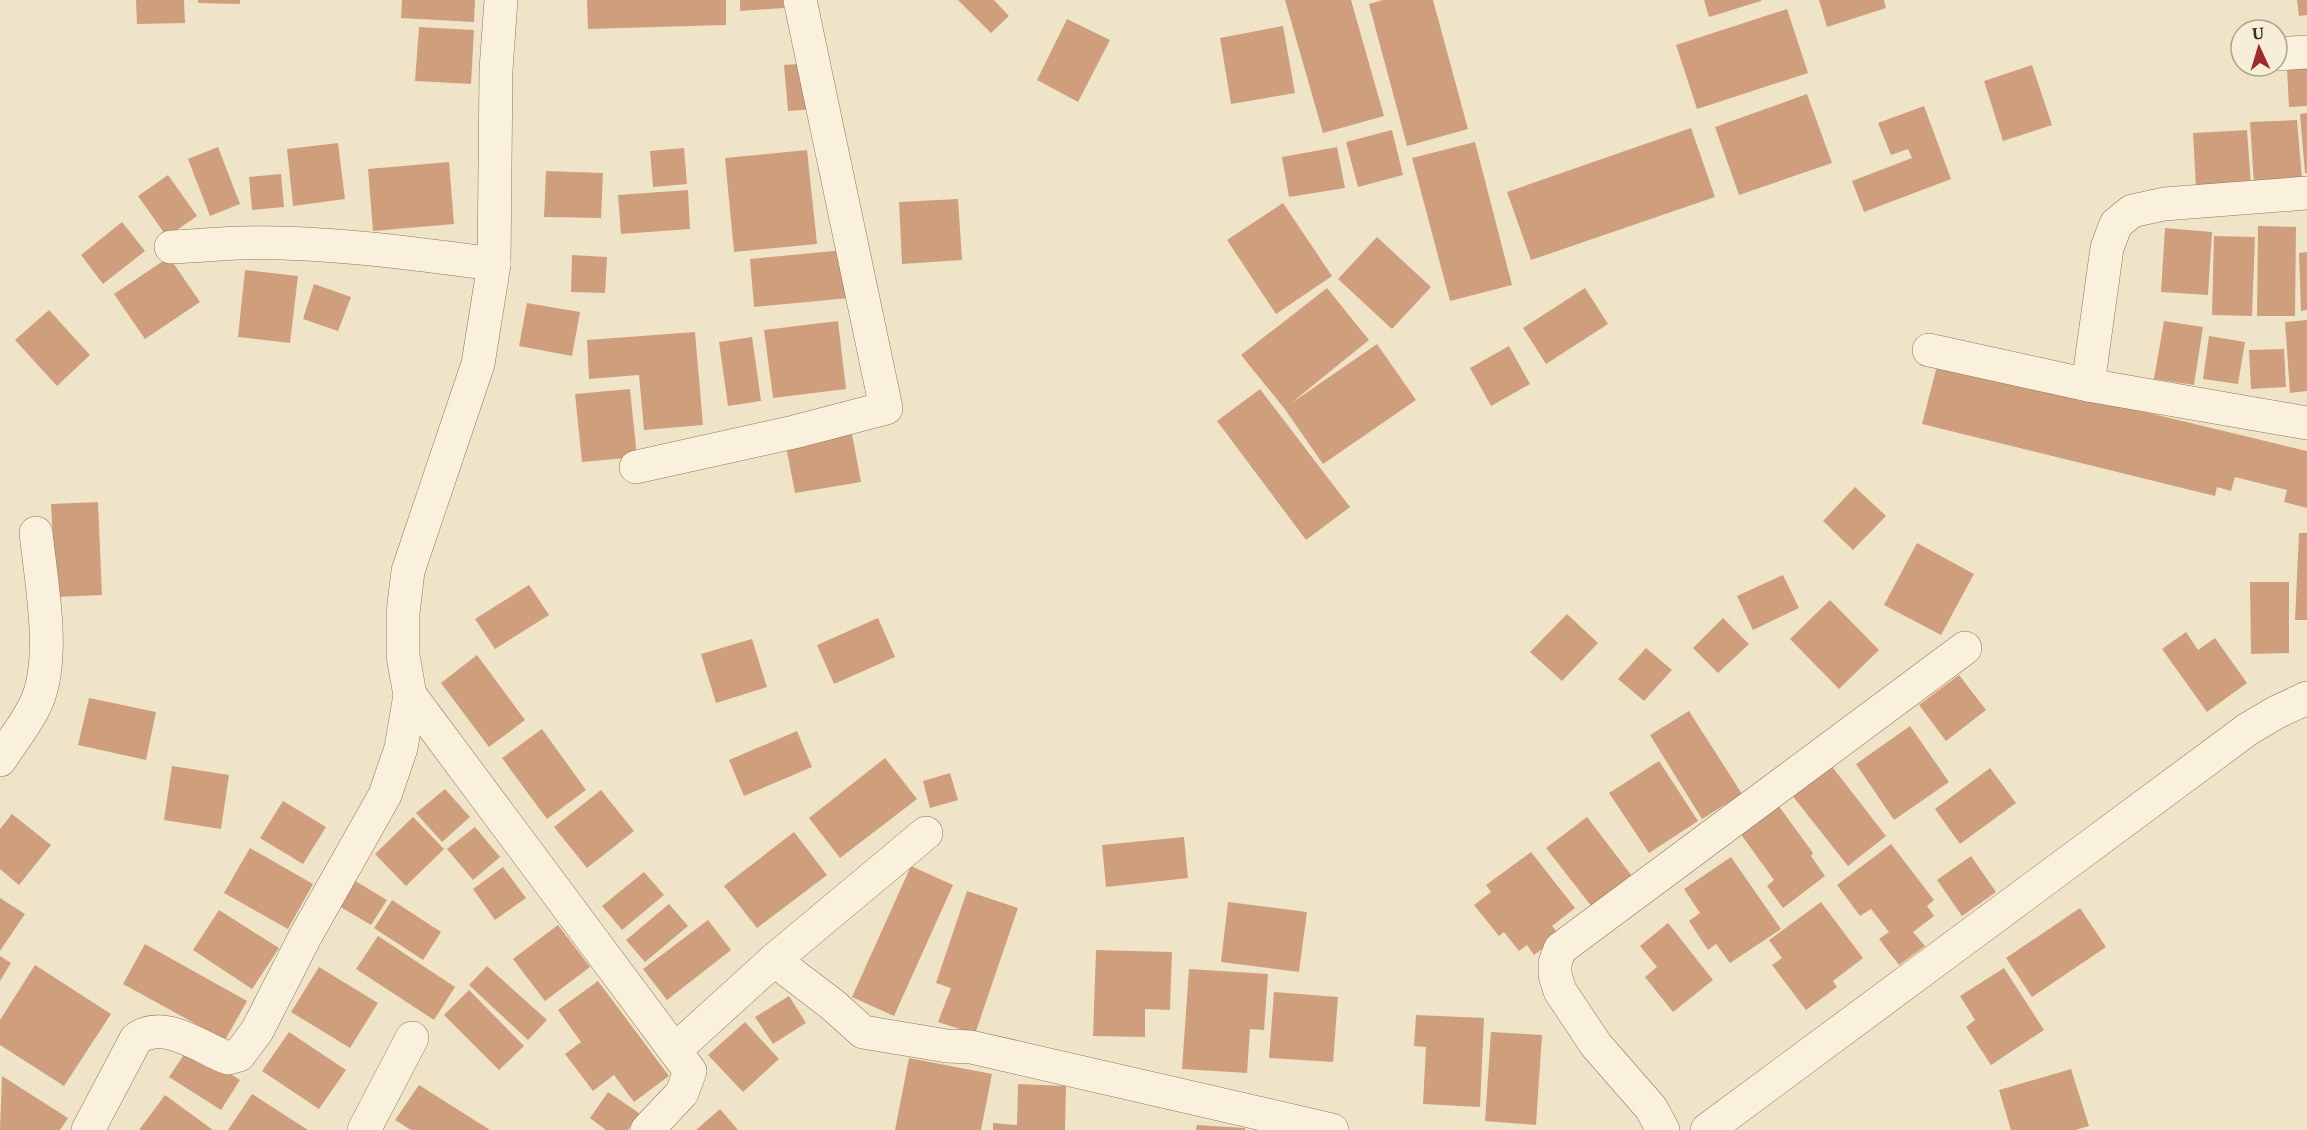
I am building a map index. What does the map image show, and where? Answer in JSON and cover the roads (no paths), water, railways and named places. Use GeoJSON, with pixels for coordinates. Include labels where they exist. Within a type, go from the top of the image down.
{"type":"FeatureCollection","features":[{"type":"Feature","properties":{"kind":"street"},"geometry":{"type":"LineString","coordinates":[[88,1130],[136,1039],[145,1032],[179,1036],[228,1058],[239,1055],[257,1031],[305,937],[385,795],[401,747],[410,695],[403,656],[402,613],[408,571],[478,364],[494,264],[496,70],[501,0]]}},
{"type":"Feature","properties":{"kind":"street"},"geometry":{"type":"LineString","coordinates":[[636,467],[794,432],[886,408],[800,0]]}},
{"type":"Feature","properties":{"kind":"street"},"geometry":{"type":"LineString","coordinates":[[2289,53],[2307,52]]}},
{"type":"Feature","properties":{"kind":"street"},"geometry":{"type":"LineString","coordinates":[[2088,385],[2107,248],[2116,224],[2132,211],[2164,204],[2307,193]]}},
{"type":"Feature","properties":{"kind":"street"},"geometry":{"type":"LineString","coordinates":[[171,247],[241,243],[337,247],[384,250],[494,264]]}},
{"type":"Feature","properties":{"kind":"street"},"geometry":{"type":"LineString","coordinates":[[1929,350],[2088,385],[2307,423]]}},
{"type":"Feature","properties":{"kind":"street"},"geometry":{"type":"LineString","coordinates":[[0,760],[37,701],[45,663],[47,642],[36,533]]}},
{"type":"Feature","properties":{"kind":"street"},"geometry":{"type":"LineString","coordinates":[[1663,1130],[1651,1108],[1596,1045],[1560,991],[1555,975],[1555,963],[1560,950],[1965,648]]}},
{"type":"Feature","properties":{"kind":"street"},"geometry":{"type":"LineString","coordinates":[[410,695],[690,1071],[682,1093],[646,1130]]}},
{"type":"Feature","properties":{"kind":"street"},"geometry":{"type":"LineString","coordinates":[[1707,1130],[2248,729],[2307,698]]}},
{"type":"Feature","properties":{"kind":"street"},"geometry":{"type":"LineString","coordinates":[[675,1050],[774,960],[926,833]]}},
{"type":"Feature","properties":{"kind":"street"},"geometry":{"type":"LineString","coordinates":[[774,960],[833,1005],[863,1032],[947,1046],[971,1047],[1332,1130]]}},
{"type":"Feature","properties":{"kind":"street"},"geometry":{"type":"LineString","coordinates":[[364,1130],[412,1038]]}}]}
